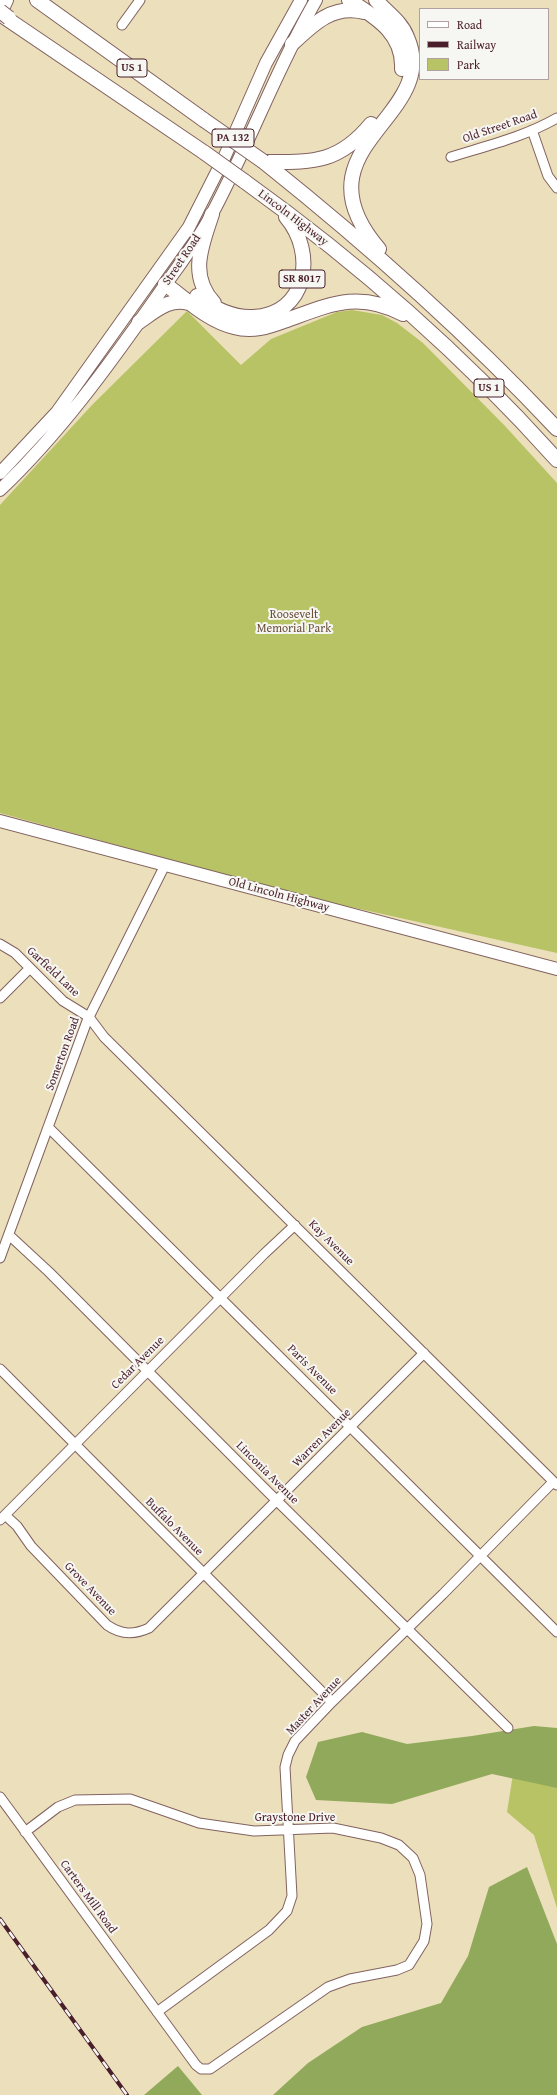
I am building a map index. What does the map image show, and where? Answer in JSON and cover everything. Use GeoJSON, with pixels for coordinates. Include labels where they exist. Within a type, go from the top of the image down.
{"type":"FeatureCollection","features":[{"type":"Feature","properties":{"kind":"highway"},"geometry":{"type":"LineString","coordinates":[[6,0],[6,16]]}},
{"type":"Feature","properties":{"kind":"highway","name":"Lincoln Highway"},"geometry":{"type":"LineString","coordinates":[[38,0],[264,162],[328,213],[468,338],[557,429]]}},
{"type":"Feature","properties":{"kind":"highway"},"geometry":{"type":"LineString","coordinates":[[264,162],[291,162],[335,155],[345,150],[363,134],[392,97],[402,75],[401,50],[390,30],[349,0]]}},
{"type":"Feature","properties":{"kind":"highway"},"geometry":{"type":"LineString","coordinates":[[365,0],[380,5],[399,23],[407,37],[411,52],[410,77],[402,98],[359,155],[352,181],[351,199],[357,214],[373,242],[410,285]]}},
{"type":"Feature","properties":{"kind":"highway"},"geometry":{"type":"LineString","coordinates":[[292,44],[312,25],[333,13],[354,10],[370,14]]}},
{"type":"Feature","properties":{"kind":"highway","name":"Lincoln Highway"},"geometry":{"type":"LineString","coordinates":[[6,16],[271,200],[336,250],[460,359],[557,460]]}},
{"type":"Feature","properties":{"kind":"highway","name":"SR 8017"},"geometry":{"type":"LineString","coordinates":[[212,214],[200,251],[198,275],[210,298],[229,313],[255,317],[272,312],[279,308],[292,296],[301,281],[304,258],[300,240],[291,224],[271,200]]}},
{"type":"Feature","properties":{"kind":"highway"},"geometry":{"type":"LineString","coordinates":[[165,277],[195,306],[217,321],[243,329],[268,327],[345,301],[379,304],[418,322]]}},
{"type":"Feature","properties":{"kind":"highway"},"geometry":{"type":"LineString","coordinates":[[165,277],[206,302],[229,313]]}},
{"type":"Feature","properties":{"kind":"highway"},"geometry":{"type":"LineString","coordinates":[[139,322],[171,302],[183,302],[195,306]]}},
{"type":"Feature","properties":{"kind":"main road","name":"Street Road"},"geometry":{"type":"LineString","coordinates":[[0,490],[47,441],[72,411],[139,322],[165,277],[188,227],[224,158],[266,63],[301,0]]}},
{"type":"Feature","properties":{"kind":"main road","name":"Street Road"},"geometry":{"type":"LineString","coordinates":[[0,473],[58,412],[165,277],[212,214],[236,168],[292,44],[316,0]]}},
{"type":"Feature","properties":{"kind":"main road","name":"Old Lincoln Highway"},"geometry":{"type":"LineString","coordinates":[[0,821],[557,968]]}},
{"type":"Feature","properties":{"kind":"street"},"geometry":{"type":"LineString","coordinates":[[122,25],[140,0]]}},
{"type":"Feature","properties":{"kind":"street","name":"Old Street Road"},"geometry":{"type":"LineString","coordinates":[[451,157],[532,130],[557,118]]}},
{"type":"Feature","properties":{"kind":"street"},"geometry":{"type":"LineString","coordinates":[[532,130],[548,176],[557,188]]}},
{"type":"Feature","properties":{"kind":"street","name":"Somerton Road"},"geometry":{"type":"LineString","coordinates":[[0,1258],[89,1017],[165,865]]}},
{"type":"Feature","properties":{"kind":"street","name":"Garfield Lane"},"geometry":{"type":"LineString","coordinates":[[0,944],[10,950],[30,968],[63,1001],[89,1017]]}},
{"type":"Feature","properties":{"kind":"street"},"geometry":{"type":"LineString","coordinates":[[0,998],[30,968]]}},
{"type":"Feature","properties":{"kind":"street","name":"Kay Avenue"},"geometry":{"type":"LineString","coordinates":[[89,1017],[104,1037],[555,1484]]}},
{"type":"Feature","properties":{"kind":"street","name":"Paris Avenue"},"geometry":{"type":"LineString","coordinates":[[48,1127],[351,1426],[398,1476],[481,1555],[557,1632]]}},
{"type":"Feature","properties":{"kind":"street","name":"Cedar Avenue"},"geometry":{"type":"LineString","coordinates":[[3,1517],[221,1297],[295,1225]]}},
{"type":"Feature","properties":{"kind":"street","name":"Linconia Avenue"},"geometry":{"type":"LineString","coordinates":[[9,1235],[49,1272],[508,1728]]}},
{"type":"Feature","properties":{"kind":"street","name":"Warren Avenue"},"geometry":{"type":"LineString","coordinates":[[205,1574],[424,1353]]}},
{"type":"Feature","properties":{"kind":"street","name":"Buffalo Avenue"},"geometry":{"type":"LineString","coordinates":[[0,1369],[178,1550],[205,1574],[332,1702]]}},
{"type":"Feature","properties":{"kind":"street","name":"Master Avenue"},"geometry":{"type":"LineString","coordinates":[[157,2012],[269,1930],[287,1911],[292,1896],[285,1767],[288,1755],[295,1742],[332,1702],[555,1484]]}},
{"type":"Feature","properties":{"kind":"street","name":"Grove Avenue"},"geometry":{"type":"LineString","coordinates":[[3,1517],[17,1526],[36,1552],[107,1625],[117,1632],[139,1633],[149,1628],[205,1574]]}},
{"type":"Feature","properties":{"kind":"street","name":"Carters Mill Road"},"geometry":{"type":"LineString","coordinates":[[0,1797],[157,2012]]}},
{"type":"Feature","properties":{"kind":"street","name":"Graystone Drive"},"geometry":{"type":"LineString","coordinates":[[25,1832],[58,1807],[76,1800],[130,1799],[199,1823],[254,1831],[334,1828],[381,1838],[399,1845],[413,1858],[420,1875],[427,1924],[424,1941],[409,1965],[397,1970],[350,1979],[328,1987],[210,2070],[201,2069],[196,2065],[157,2012]]}},
{"type":"Feature","properties":{"kind":"green space","name":"Roosevelt Memorial Park"},"geometry":{"type":"Polygon","coordinates":[[[352,310],[382,315],[397,323],[423,343],[505,426],[557,483],[557,953],[306,897],[0,813],[0,505],[92,405],[187,311],[241,365],[271,339],[337,312],[352,310]]]}},
{"type":"Feature","properties":{"kind":"green space"},"geometry":{"type":"Polygon","coordinates":[[[534,1726],[557,1728],[557,1788],[492,1774],[392,1804],[316,1800],[306,1777],[318,1742],[362,1732],[407,1744],[472,1736],[534,1726]]]}},
{"type":"Feature","properties":{"kind":"green space"},"geometry":{"type":"Polygon","coordinates":[[[513,1774],[557,1786],[557,1908],[534,1835],[507,1812],[513,1774]]]}},
{"type":"Feature","properties":{"kind":"green space"},"geometry":{"type":"Polygon","coordinates":[[[527,1867],[557,1944],[557,2095],[273,2095],[308,2063],[362,2027],[441,2003],[468,1956],[489,1887],[527,1867]]]}},
{"type":"Feature","properties":{"kind":"green space"},"geometry":{"type":"Polygon","coordinates":[[[178,2066],[202,2095],[144,2095],[178,2066]]]}},
{"type":"Feature","properties":{"kind":"railway"},"geometry":{"type":"LineString","coordinates":[[0,1919],[127,2095]]}}]}
